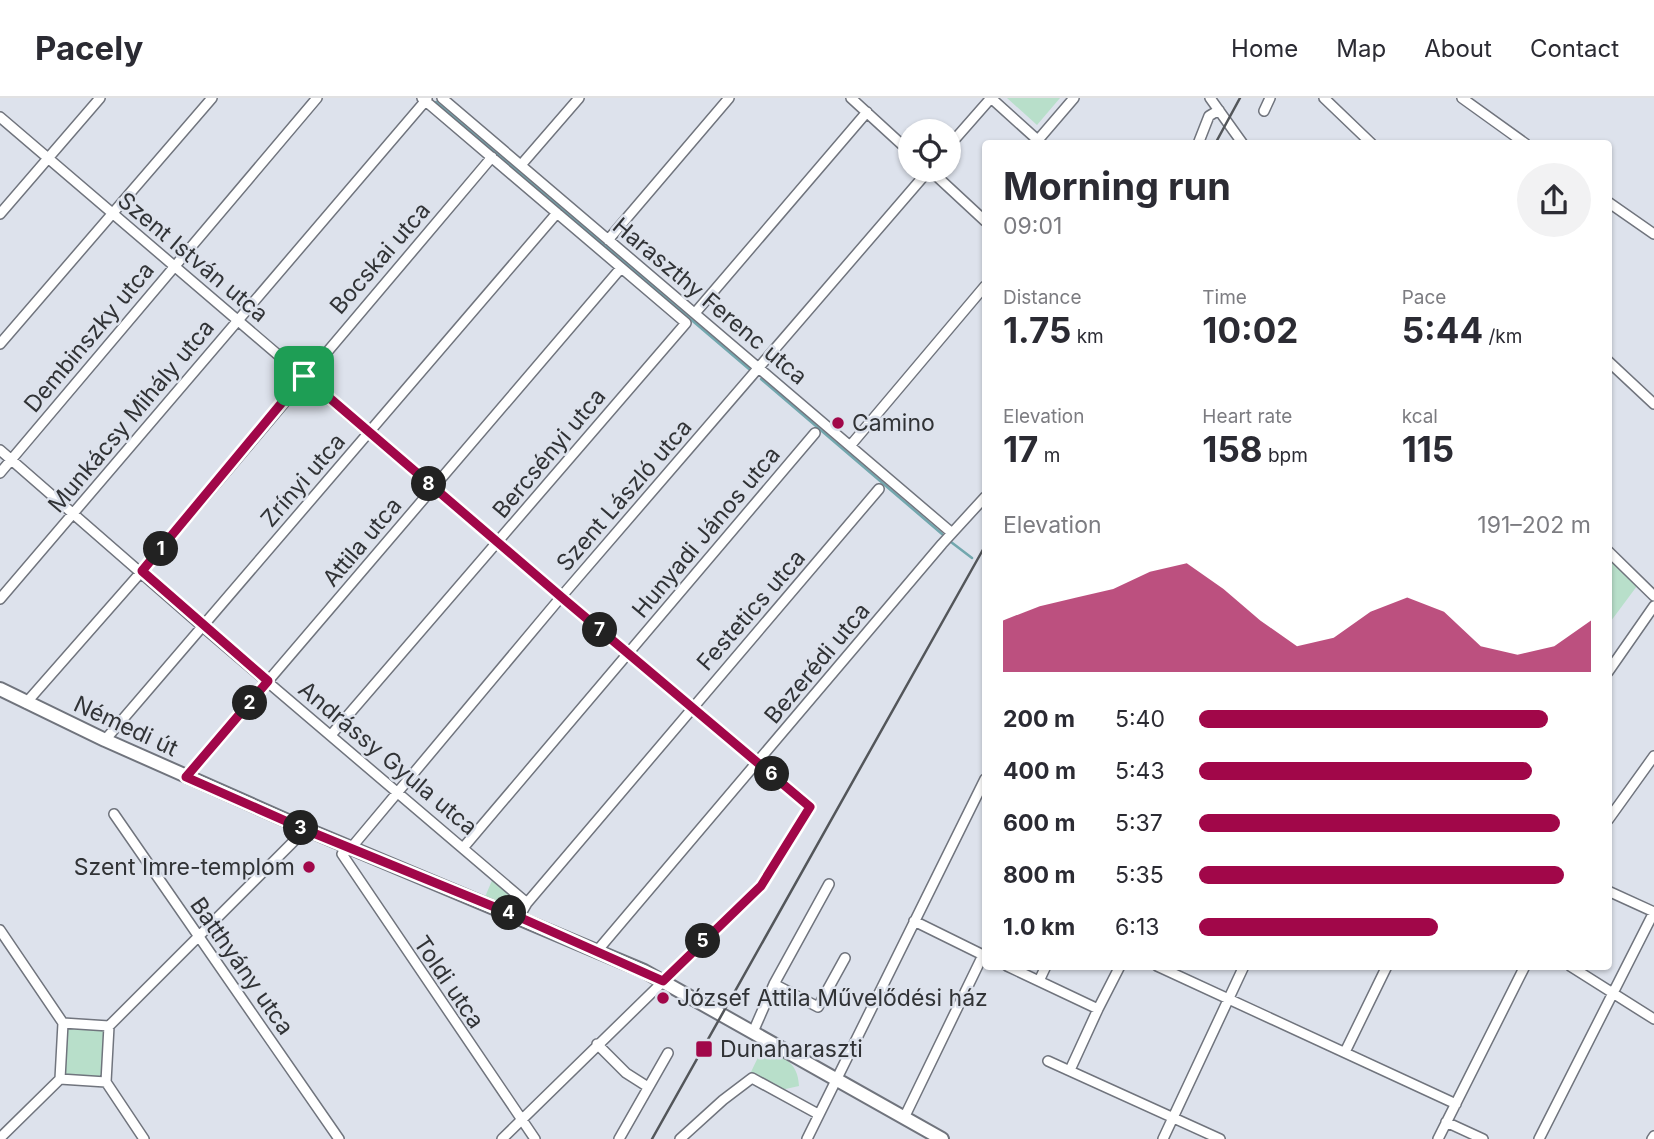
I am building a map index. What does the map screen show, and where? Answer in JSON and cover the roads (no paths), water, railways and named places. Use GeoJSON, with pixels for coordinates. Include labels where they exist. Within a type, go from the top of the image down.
{"type":"FeatureCollection","features":[{"type":"Feature","properties":{"kind":"main road","name":"Némedi út"},"geometry":{"type":"LineString","coordinates":[[0,690],[306,830],[519,917],[663,981],[942,1139]]}},
{"type":"Feature","properties":{"kind":"street"},"geometry":{"type":"LineString","coordinates":[[0,214],[100,98]]}},
{"type":"Feature","properties":{"kind":"street"},"geometry":{"type":"LineString","coordinates":[[0,344],[212,98]]}},
{"type":"Feature","properties":{"kind":"street","name":"Dembinszky utca"},"geometry":{"type":"LineString","coordinates":[[0,473],[317,98]]}},
{"type":"Feature","properties":{"kind":"street","name":"Haraszthy Ferenc utca"},"geometry":{"type":"LineString","coordinates":[[442,98],[952,533]]}},
{"type":"Feature","properties":{"kind":"street"},"geometry":{"type":"LineString","coordinates":[[521,165],[579,98]]}},
{"type":"Feature","properties":{"kind":"street"},"geometry":{"type":"LineString","coordinates":[[608,240],[729,98]]}},
{"type":"Feature","properties":{"kind":"street"},"geometry":{"type":"LineString","coordinates":[[851,98],[898,141]]}},
{"type":"Feature","properties":{"kind":"street"},"geometry":{"type":"LineString","coordinates":[[961,132],[991,98],[1038,140]]}},
{"type":"Feature","properties":{"kind":"street"},"geometry":{"type":"LineString","coordinates":[[1042,140],[1074,98]]}},
{"type":"Feature","properties":{"kind":"street"},"geometry":{"type":"LineString","coordinates":[[1210,98],[1240,140]]}},
{"type":"Feature","properties":{"kind":"street"},"geometry":{"type":"LineString","coordinates":[[1264,111],[1270,98]]}},
{"type":"Feature","properties":{"kind":"street"},"geometry":{"type":"LineString","coordinates":[[1324,98],[1366,140]]}},
{"type":"Feature","properties":{"kind":"street"},"geometry":{"type":"LineString","coordinates":[[1462,98],[1520,140]]}},
{"type":"Feature","properties":{"kind":"street"},"geometry":{"type":"LineString","coordinates":[[425,99],[621,268]]}},
{"type":"Feature","properties":{"kind":"street","name":"Munkácsy Mihály utca"},"geometry":{"type":"LineString","coordinates":[[0,599],[425,99]]}},
{"type":"Feature","properties":{"kind":"street"},"geometry":{"type":"LineString","coordinates":[[1200,140],[1209,116],[1219,110]]}},
{"type":"Feature","properties":{"kind":"street"},"geometry":{"type":"LineString","coordinates":[[695,313],[867,112]]}},
{"type":"Feature","properties":{"kind":"street","name":"Szent István utca"},"geometry":{"type":"LineString","coordinates":[[0,117],[810,807],[761,886],[663,981]]}},
{"type":"Feature","properties":{"kind":"street","name":"Bocskai utca"},"geometry":{"type":"LineString","coordinates":[[26,703],[142,571],[304,376],[492,158]]}},
{"type":"Feature","properties":{"kind":"street","name":"Szent László utca"},"geometry":{"type":"LineString","coordinates":[[352,848],[561,597],[919,182]]}},
{"type":"Feature","properties":{"kind":"street"},"geometry":{"type":"LineString","coordinates":[[942,182],[982,218]]}},
{"type":"Feature","properties":{"kind":"street"},"geometry":{"type":"LineString","coordinates":[[1612,205],[1654,234]]}},
{"type":"Feature","properties":{"kind":"street","name":"Zrínyi utca"},"geometry":{"type":"LineString","coordinates":[[105,740],[557,214]]}},
{"type":"Feature","properties":{"kind":"street","name":"Bercsényi utca"},"geometry":{"type":"LineString","coordinates":[[331,735],[686,323],[621,268]]}},
{"type":"Feature","properties":{"kind":"street","name":"Attila utca"},"geometry":{"type":"LineString","coordinates":[[186,777],[621,268]]}},
{"type":"Feature","properties":{"kind":"street"},"geometry":{"type":"LineString","coordinates":[[850,446],[982,290]]}},
{"type":"Feature","properties":{"kind":"street"},"geometry":{"type":"LineString","coordinates":[[1612,365],[1654,404]]}},
{"type":"Feature","properties":{"kind":"street","name":"Hunyadi János utca"},"geometry":{"type":"LineString","coordinates":[[463,848],[815,433]]}},
{"type":"Feature","properties":{"kind":"street","name":"Andrássy Gyula utca"},"geometry":{"type":"LineString","coordinates":[[0,450],[527,903]]}},
{"type":"Feature","properties":{"kind":"street","name":"Festetics utca"},"geometry":{"type":"LineString","coordinates":[[519,917],[527,903],[879,489]]}},
{"type":"Feature","properties":{"kind":"street","name":"Bezerédi utca"},"geometry":{"type":"LineString","coordinates":[[597,951],[982,500]]}},
{"type":"Feature","properties":{"kind":"street"},"geometry":{"type":"LineString","coordinates":[[1612,555],[1654,596]]}},
{"type":"Feature","properties":{"kind":"street"},"geometry":{"type":"LineString","coordinates":[[1612,666],[1654,606]]}},
{"type":"Feature","properties":{"kind":"street"},"geometry":{"type":"LineString","coordinates":[[1612,814],[1654,756]]}},
{"type":"Feature","properties":{"kind":"street"},"geometry":{"type":"LineString","coordinates":[[807,1139],[982,785]]}},
{"type":"Feature","properties":{"kind":"street","name":"Batthyány utca"},"geometry":{"type":"LineString","coordinates":[[114,814],[339,1139]]}},
{"type":"Feature","properties":{"kind":"street"},"geometry":{"type":"LineString","coordinates":[[144,1139],[106,1082],[109,1026],[306,830]]}},
{"type":"Feature","properties":{"kind":"street","name":"Toldi utca"},"geometry":{"type":"LineString","coordinates":[[352,848],[341,856],[520,1121],[535,1139]]}},
{"type":"Feature","properties":{"kind":"street"},"geometry":{"type":"LineString","coordinates":[[753,1032],[775,984],[829,884]]}},
{"type":"Feature","properties":{"kind":"street"},"geometry":{"type":"LineString","coordinates":[[1539,1139],[1654,912],[1612,893]]}},
{"type":"Feature","properties":{"kind":"street"},"geometry":{"type":"LineString","coordinates":[[914,921],[982,954]]}},
{"type":"Feature","properties":{"kind":"street"},"geometry":{"type":"LineString","coordinates":[[0,930],[63,1023],[60,1079],[0,1138]]}},
{"type":"Feature","properties":{"kind":"street"},"geometry":{"type":"LineString","coordinates":[[775,984],[818,1007],[845,958]]}},
{"type":"Feature","properties":{"kind":"street"},"geometry":{"type":"LineString","coordinates":[[904,1118],[982,959]]}},
{"type":"Feature","properties":{"kind":"street"},"geometry":{"type":"LineString","coordinates":[[1016,970],[1098,1009]]}},
{"type":"Feature","properties":{"kind":"street"},"geometry":{"type":"LineString","coordinates":[[1039,981],[1044,970]]}},
{"type":"Feature","properties":{"kind":"street"},"geometry":{"type":"LineString","coordinates":[[1070,1070],[1118,970]]}},
{"type":"Feature","properties":{"kind":"street"},"geometry":{"type":"LineString","coordinates":[[1166,970],[1456,1104]]}},
{"type":"Feature","properties":{"kind":"street"},"geometry":{"type":"LineString","coordinates":[[1163,1139],[1242,970]]}},
{"type":"Feature","properties":{"kind":"street"},"geometry":{"type":"LineString","coordinates":[[1345,1052],[1385,970]]}},
{"type":"Feature","properties":{"kind":"street"},"geometry":{"type":"LineString","coordinates":[[1438,1139],[1523,970]]}},
{"type":"Feature","properties":{"kind":"street"},"geometry":{"type":"LineString","coordinates":[[1577,970],[1654,1019]]}},
{"type":"Feature","properties":{"kind":"street"},"geometry":{"type":"LineString","coordinates":[[502,1139],[663,981]]}},
{"type":"Feature","properties":{"kind":"street"},"geometry":{"type":"LineString","coordinates":[[63,1023],[109,1026]]}},
{"type":"Feature","properties":{"kind":"street"},"geometry":{"type":"LineString","coordinates":[[597,1044],[626,1073],[648,1087]]}},
{"type":"Feature","properties":{"kind":"street"},"geometry":{"type":"LineString","coordinates":[[619,1139],[668,1054]]}},
{"type":"Feature","properties":{"kind":"street"},"geometry":{"type":"LineString","coordinates":[[1048,1061],[1220,1139]]}},
{"type":"Feature","properties":{"kind":"street"},"geometry":{"type":"LineString","coordinates":[[680,1139],[752,1078],[818,1114]]}},
{"type":"Feature","properties":{"kind":"street"},"geometry":{"type":"LineString","coordinates":[[60,1079],[106,1082]]}},
{"type":"Feature","properties":{"kind":"street"},"geometry":{"type":"LineString","coordinates":[[1446,1122],[1483,1139]]}},
{"type":"Feature","properties":{"kind":"waterway"},"geometry":{"type":"LineString","coordinates":[[436,102],[749,369]]}},
{"type":"Feature","properties":{"kind":"waterway"},"geometry":{"type":"LineString","coordinates":[[761,379],[942,534]]}},
{"type":"Feature","properties":{"kind":"waterway"},"geometry":{"type":"LineString","coordinates":[[951,542],[972,558]]}},
{"type":"Feature","properties":{"kind":"railway"},"geometry":{"type":"LineString","coordinates":[[1217,140],[1240,98]]}},
{"type":"Feature","properties":{"kind":"railway"},"geometry":{"type":"LineString","coordinates":[[652,1139],[982,551]]}},
{"type":"Feature","properties":{"kind":"place","name":"Camino"},"geometry":{"type":"Point","coordinates":[838,423]}},
{"type":"Feature","properties":{"kind":"place","name":"Szent Imre-templom"},"geometry":{"type":"Point","coordinates":[309,867]}},
{"type":"Feature","properties":{"kind":"place","name":"József Attila Művelődési ház"},"geometry":{"type":"Point","coordinates":[663,998]}},
{"type":"Feature","properties":{"kind":"place","name":"Dunaharaszti"},"geometry":{"type":"Point","coordinates":[704,1049]}}]}
